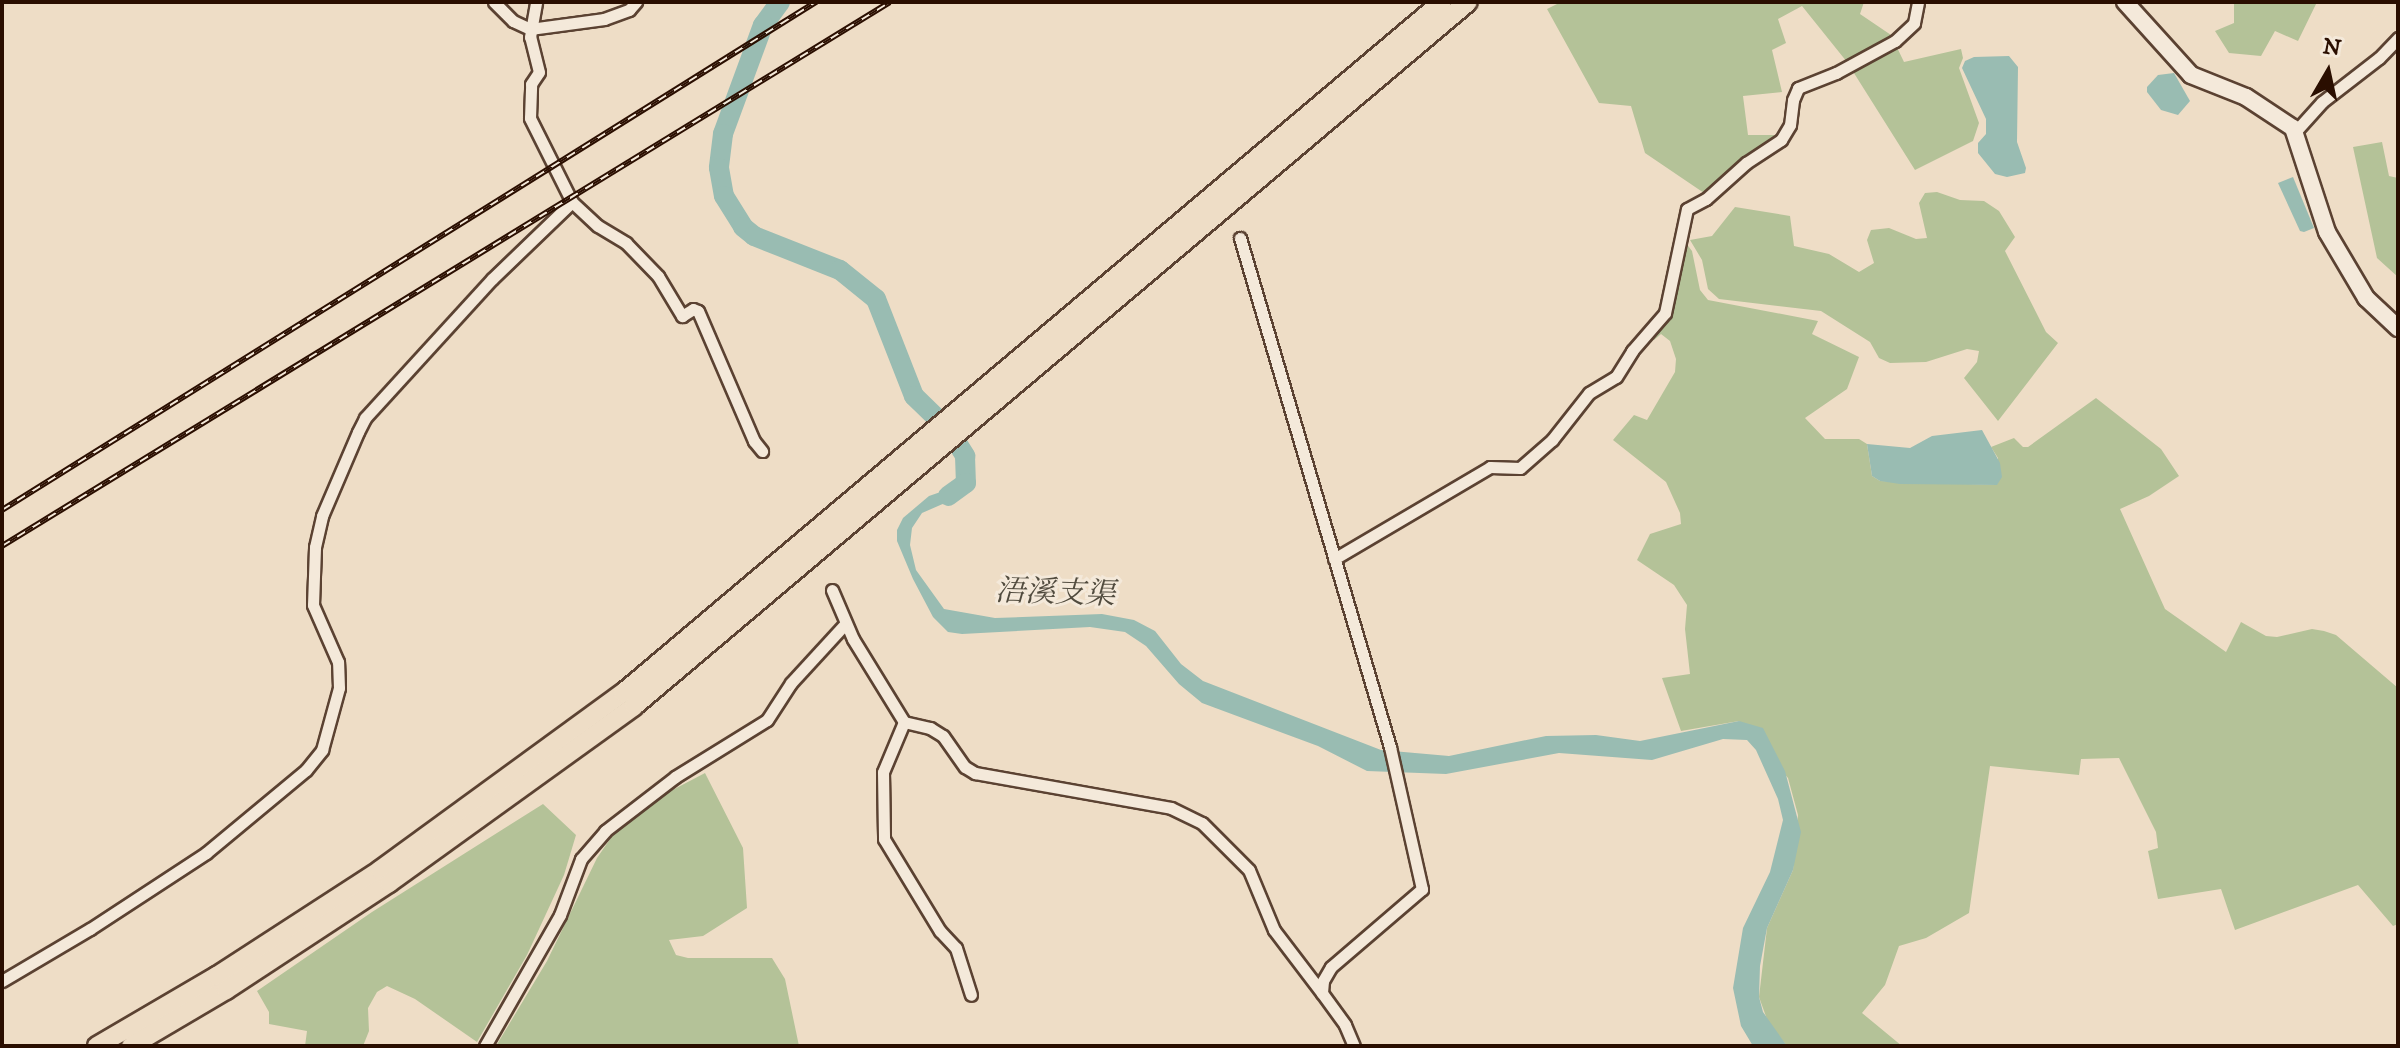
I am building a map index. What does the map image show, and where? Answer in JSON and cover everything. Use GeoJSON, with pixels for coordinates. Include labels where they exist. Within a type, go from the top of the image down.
{"type":"FeatureCollection","features":[{"type":"Feature","properties":{"kind":"main road"},"geometry":{"type":"LineString","coordinates":[[975,410],[1442,2]]}},
{"type":"Feature","properties":{"kind":"main road"},"geometry":{"type":"LineString","coordinates":[[97,1046],[315,913],[527,766],[925,452],[1468,2]]}},
{"type":"Feature","properties":{"kind":"main road"},"geometry":{"type":"LineString","coordinates":[[131,1046],[324,927],[537,779],[693,658],[925,452]]}},
{"type":"Feature","properties":{"kind":"street"},"geometry":{"type":"LineString","coordinates":[[494,2],[513,21],[530,29],[604,19],[629,10],[636,2]]}},
{"type":"Feature","properties":{"kind":"street"},"geometry":{"type":"LineString","coordinates":[[536,2],[530,29],[539,72],[531,84],[530,118],[572,202],[598,226],[626,243],[658,276],[682,316],[693,309],[698,311],[754,441],[762,451]]}},
{"type":"Feature","properties":{"kind":"street"},"geometry":{"type":"LineString","coordinates":[[1334,559],[1490,467],[1520,468],[1552,440],[1589,393],[1616,377],[1632,351],[1665,313],[1687,209],[1706,199],[1746,163],[1781,140],[1790,125],[1798,88],[1836,73],[1895,41],[1914,23],[1918,2]]}},
{"type":"Feature","properties":{"kind":"street"},"geometry":{"type":"LineString","coordinates":[[2125,2],[2191,75],[2246,97],[2295,132],[2327,232],[2360,290],[2398,328]]}},
{"type":"Feature","properties":{"kind":"street"},"geometry":{"type":"LineString","coordinates":[[2295,132],[2322,102],[2379,58],[2398,38]]}},
{"type":"Feature","properties":{"kind":"street"},"geometry":{"type":"LineString","coordinates":[[2,981],[90,929],[206,853],[315,760],[328,738],[339,688],[338,662],[313,605],[315,547],[322,516],[365,418],[492,279],[572,202]]}},
{"type":"Feature","properties":{"kind":"street"},"geometry":{"type":"LineString","coordinates":[[1240,238],[1390,747],[1422,889],[1331,967],[1323,981],[1322,993]]}},
{"type":"Feature","properties":{"kind":"street"},"geometry":{"type":"LineString","coordinates":[[832,590],[845,624],[904,722],[930,728],[943,736],[965,767],[975,773],[1171,808],[1202,823],[1249,870],[1274,930],[1345,1025],[1354,1046]]}},
{"type":"Feature","properties":{"kind":"street"},"geometry":{"type":"LineString","coordinates":[[485,1046],[560,915],[581,859],[605,831],[675,777],[767,720],[791,683],[845,624]]}},
{"type":"Feature","properties":{"kind":"street"},"geometry":{"type":"LineString","coordinates":[[904,722],[883,772],[882,833],[940,931],[956,948],[971,995]]}},
{"type":"Feature","properties":{"kind":"green space"},"geometry":{"type":"Polygon","coordinates":[[[1561,2],[1864,2],[1860,14],[1891,35],[1904,62],[1961,49],[1963,58],[1959,68],[1979,123],[1973,141],[1915,170],[1847,62],[1802,6],[1778,19],[1786,43],[1772,50],[1782,92],[1743,96],[1748,135],[1782,135],[1707,195],[1645,153],[1631,106],[1599,103],[1547,9],[1561,2]]]}},
{"type":"Feature","properties":{"kind":"green space"},"geometry":{"type":"Polygon","coordinates":[[[2234,2],[2317,2],[2298,41],[2275,31],[2261,56],[2229,53],[2215,31],[2234,23],[2234,2]]]}},
{"type":"Feature","properties":{"kind":"green space"},"geometry":{"type":"Polygon","coordinates":[[[2382,142],[2389,176],[2398,178],[2398,277],[2377,258],[2353,147],[2382,142]]]}},
{"type":"Feature","properties":{"kind":"green space"},"geometry":{"type":"Polygon","coordinates":[[[1937,192],[1960,200],[1984,201],[1999,211],[2015,237],[2005,251],[2046,332],[2058,343],[1998,421],[1964,378],[1977,362],[1979,351],[1967,349],[1926,362],[1890,363],[1879,358],[1870,342],[1821,311],[1719,299],[1708,289],[1702,260],[1690,240],[1712,236],[1735,207],[1790,216],[1794,246],[1829,254],[1859,272],[1874,263],[1867,240],[1871,230],[1889,228],[1916,239],[1927,238],[1919,203],[1925,193],[1937,192]]]}},
{"type":"Feature","properties":{"kind":"green space"},"geometry":{"type":"Polygon","coordinates":[[[1685,242],[1692,251],[1700,290],[1708,300],[1818,321],[1812,334],[1859,357],[1847,389],[1805,418],[1825,439],[1859,439],[1867,444],[1872,476],[1880,481],[1997,485],[1998,458],[1991,447],[2014,438],[2023,447],[2028,447],[2096,398],[2161,449],[2179,476],[2149,496],[2120,509],[2165,609],[2226,652],[2241,622],[2266,636],[2277,637],[2312,629],[2336,635],[2398,688],[2398,924],[2393,926],[2358,885],[2235,930],[2221,889],[2158,899],[2148,851],[2158,848],[2156,832],[2119,758],[2081,759],[2079,775],[1990,766],[1969,913],[1926,938],[1899,946],[1885,985],[1862,1013],[1902,1046],[1787,1046],[1768,1022],[1759,997],[1767,928],[1793,870],[1798,815],[1788,778],[1739,721],[1681,731],[1662,678],[1690,674],[1685,629],[1687,605],[1674,585],[1637,560],[1650,534],[1681,524],[1680,513],[1666,482],[1613,440],[1634,415],[1647,420],[1675,372],[1676,359],[1670,341],[1661,334],[1654,340],[1649,334],[1671,309],[1685,242]]]}},
{"type":"Feature","properties":{"kind":"green space"},"geometry":{"type":"Polygon","coordinates":[[[705,773],[743,848],[747,908],[703,936],[669,940],[676,955],[688,958],[772,958],[785,979],[799,1046],[496,1046],[547,961],[597,858],[617,829],[663,795],[705,773]]]}},
{"type":"Feature","properties":{"kind":"green space"},"geometry":{"type":"Polygon","coordinates":[[[543,804],[576,835],[564,875],[527,955],[477,1042],[415,999],[387,986],[377,992],[368,1008],[369,1031],[363,1046],[305,1046],[307,1031],[269,1024],[269,1012],[257,991],[372,912],[543,804]]]}},
{"type":"Feature","properties":{"kind":"water"},"geometry":{"type":"Polygon","coordinates":[[[2009,56],[2018,67],[2017,142],[2026,168],[2025,173],[2007,177],[1995,174],[1978,153],[1978,143],[1986,134],[1986,119],[1962,68],[1965,61],[1974,57],[2009,56]]]}},
{"type":"Feature","properties":{"kind":"water"},"geometry":{"type":"Polygon","coordinates":[[[2174,73],[2190,101],[2178,115],[2161,110],[2147,92],[2147,87],[2158,75],[2174,73]]]}},
{"type":"Feature","properties":{"kind":"water"},"geometry":{"type":"Polygon","coordinates":[[[2293,177],[2314,228],[2304,232],[2300,231],[2278,183],[2293,177]]]}},
{"type":"Feature","properties":{"kind":"water"},"geometry":{"type":"Polygon","coordinates":[[[1982,430],[2000,463],[2002,477],[1997,485],[1900,484],[1880,481],[1872,476],[1867,444],[1910,448],[1932,436],[1982,430]]]}},
{"type":"Feature","properties":{"kind":"water"},"geometry":{"type":"Polygon","coordinates":[[[960,481],[972,482],[961,496],[922,513],[912,528],[910,545],[916,570],[944,609],[995,618],[1102,614],[1134,620],[1155,631],[1181,664],[1203,681],[1381,750],[1449,756],[1546,736],[1596,735],[1640,741],[1739,721],[1763,728],[1785,771],[1801,832],[1793,870],[1767,928],[1760,966],[1759,997],[1763,1012],[1787,1046],[1753,1046],[1741,1026],[1733,988],[1743,928],[1770,872],[1783,820],[1778,799],[1756,750],[1747,740],[1723,739],[1652,760],[1559,753],[1446,774],[1367,771],[1318,746],[1202,703],[1179,684],[1146,646],[1125,632],[1090,627],[962,634],[948,632],[933,617],[913,579],[897,541],[897,530],[903,518],[929,496],[952,488],[960,481]]]}},
{"type":"Feature","properties":{"kind":"waterway","name":"浯溪支渠"},"geometry":{"type":"LineString","coordinates":[[780,2],[763,25],[723,134],[719,168],[724,196],[743,227],[754,236],[840,270],[876,299],[914,396],[949,430],[965,456],[966,483],[948,496]]}},
{"type":"Feature","properties":{"kind":"railway"},"geometry":{"type":"LineString","coordinates":[[2,510],[816,2]]}},
{"type":"Feature","properties":{"kind":"railway"},"geometry":{"type":"LineString","coordinates":[[2,546],[890,2]]}}]}
